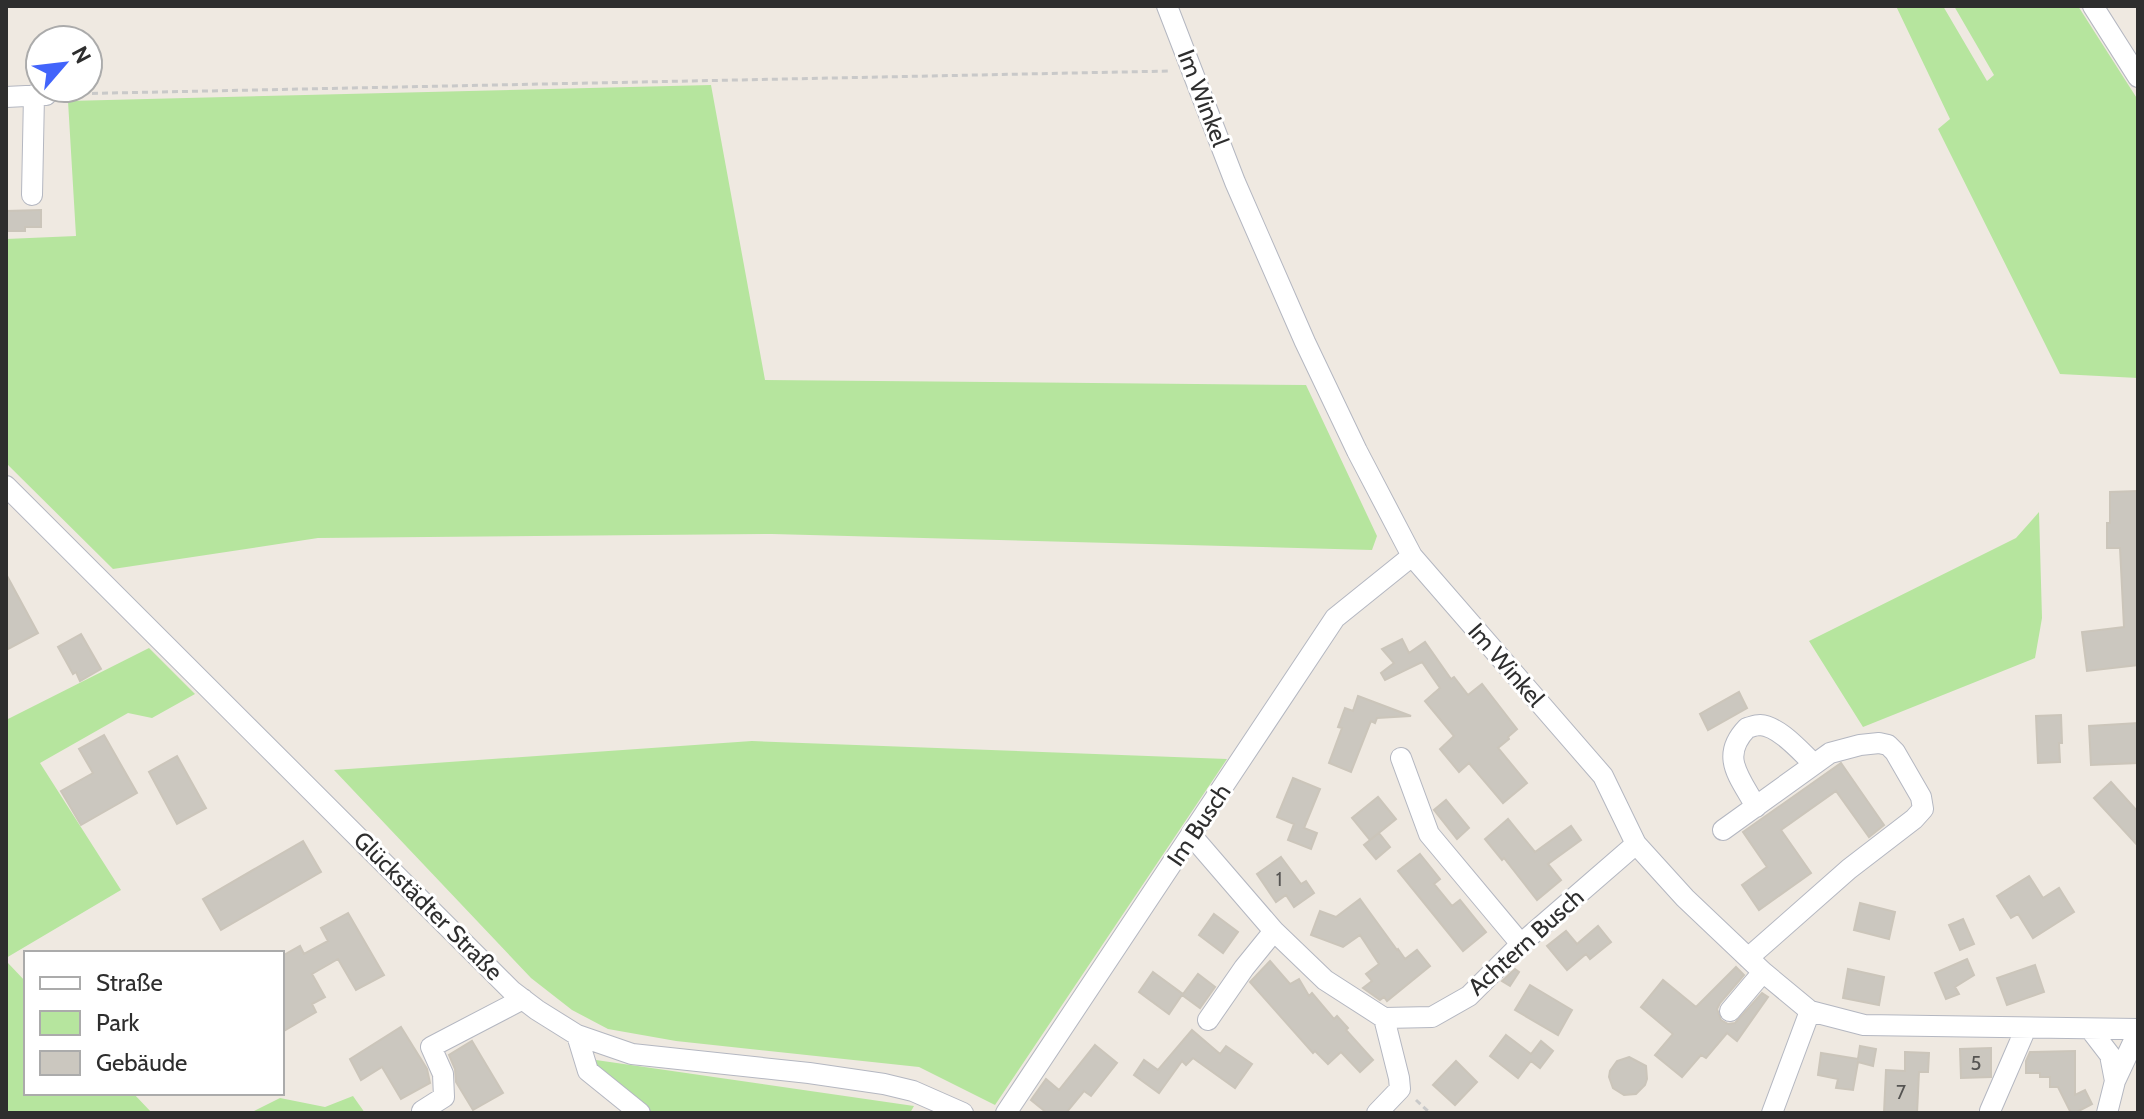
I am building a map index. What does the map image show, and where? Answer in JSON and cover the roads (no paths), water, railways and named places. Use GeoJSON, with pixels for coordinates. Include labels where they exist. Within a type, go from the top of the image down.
{"type":"FeatureCollection","features":[{"type":"Feature","properties":{"kind":"street","name":"Im Winkel"},"geometry":{"type":"LineString","coordinates":[[1167,6],[1235,182],[1305,342],[1412,556],[1603,776],[1636,844],[1685,898],[1810,1011],[1864,1025],[2138,1030]]}},
{"type":"Feature","properties":{"kind":"street"},"geometry":{"type":"LineString","coordinates":[[2093,6],[2138,77]]}},
{"type":"Feature","properties":{"kind":"street"},"geometry":{"type":"LineString","coordinates":[[6,97],[40,95],[32,195]]}},
{"type":"Feature","properties":{"kind":"street","name":"Glückstädter Straße"},"geometry":{"type":"LineString","coordinates":[[6,486],[512,991],[577,1035],[632,1054],[884,1084],[913,1091],[963,1113]]}},
{"type":"Feature","properties":{"kind":"street","name":"Im Busch"},"geometry":{"type":"LineString","coordinates":[[1006,1113],[1335,618],[1412,556]]}},
{"type":"Feature","properties":{"kind":"street"},"geometry":{"type":"LineString","coordinates":[[1756,807],[1736,772],[1733,759],[1733,746],[1747,728],[1761,725],[1773,729],[1814,764]]}},
{"type":"Feature","properties":{"kind":"street"},"geometry":{"type":"LineString","coordinates":[[1723,830],[1830,753],[1879,743],[1888,745],[1895,752],[1921,797],[1923,809],[1849,869],[1756,965],[1730,1011]]}},
{"type":"Feature","properties":{"kind":"street"},"geometry":{"type":"LineString","coordinates":[[1401,758],[1429,834],[1521,944]]}},
{"type":"Feature","properties":{"kind":"street"},"geometry":{"type":"LineString","coordinates":[[1192,836],[1274,931],[1325,980],[1384,1018],[1400,1089],[1377,1113]]}},
{"type":"Feature","properties":{"kind":"street","name":"Achtern Busch"},"geometry":{"type":"LineString","coordinates":[[1384,1018],[1432,1017],[1469,996],[1521,944],[1636,844]]}},
{"type":"Feature","properties":{"kind":"street"},"geometry":{"type":"LineString","coordinates":[[1208,1020],[1274,931]]}},
{"type":"Feature","properties":{"kind":"street"},"geometry":{"type":"LineString","coordinates":[[422,1111],[444,1097],[443,1074],[431,1047],[523,999]]}},
{"type":"Feature","properties":{"kind":"street"},"geometry":{"type":"LineString","coordinates":[[1772,1113],[1810,1011]]}},
{"type":"Feature","properties":{"kind":"street"},"geometry":{"type":"LineString","coordinates":[[1990,1111],[2026,1028]]}},
{"type":"Feature","properties":{"kind":"street"},"geometry":{"type":"LineString","coordinates":[[2090,1029],[2110,1055],[2115,1081]]}},
{"type":"Feature","properties":{"kind":"street"},"geometry":{"type":"LineString","coordinates":[[2107,1113],[2115,1081],[2138,1030]]}},
{"type":"Feature","properties":{"kind":"street"},"geometry":{"type":"LineString","coordinates":[[577,1035],[588,1071],[640,1113]]}}]}
